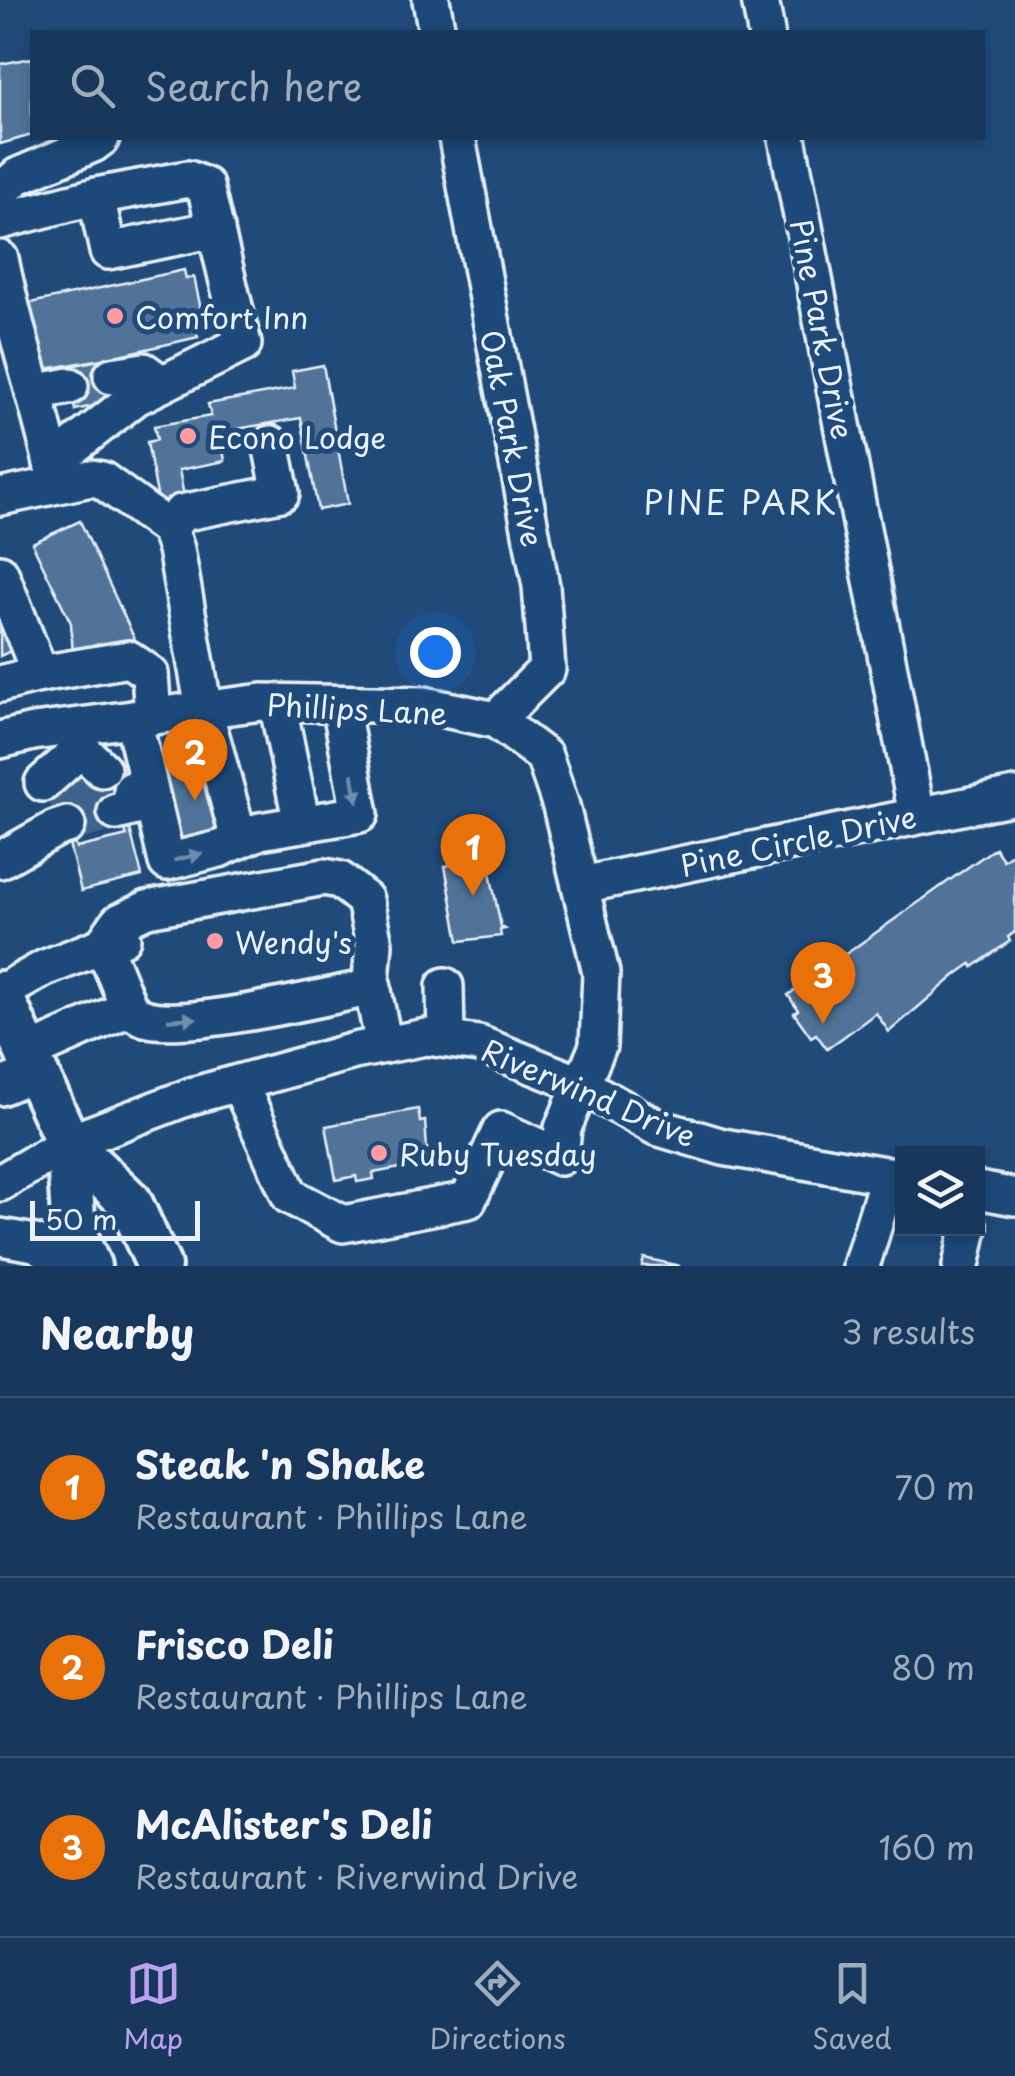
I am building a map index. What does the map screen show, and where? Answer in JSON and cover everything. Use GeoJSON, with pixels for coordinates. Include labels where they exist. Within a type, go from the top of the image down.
{"type":"FeatureCollection","features":[{"type":"Feature","properties":{"kind":"main road"},"geometry":{"type":"LineString","coordinates":[[2,1005],[21,1071],[68,1143],[130,1202],[159,1266]]}},
{"type":"Feature","properties":{"kind":"main road"},"geometry":{"type":"LineString","coordinates":[[68,1143],[74,1233],[89,1266]]}},
{"type":"Feature","properties":{"kind":"street"},"geometry":{"type":"LineString","coordinates":[[431,0],[437,30]]}},
{"type":"Feature","properties":{"kind":"street"},"geometry":{"type":"LineString","coordinates":[[760,0],[766,30]]}},
{"type":"Feature","properties":{"kind":"street"},"geometry":{"type":"LineString","coordinates":[[0,192],[18,176],[98,140]]}},
{"type":"Feature","properties":{"kind":"street","name":"Oak Park Drive"},"geometry":{"type":"LineString","coordinates":[[457,140],[541,586],[547,668],[496,720]]}},
{"type":"Feature","properties":{"kind":"street","name":"Pine Park Drive"},"geometry":{"type":"LineString","coordinates":[[786,140],[917,815]]}},
{"type":"Feature","properties":{"kind":"street"},"geometry":{"type":"LineString","coordinates":[[0,220],[188,179],[205,186],[242,344],[136,397],[54,474],[0,497]]}},
{"type":"Feature","properties":{"kind":"street"},"geometry":{"type":"LineString","coordinates":[[96,196],[108,251],[216,229]]}},
{"type":"Feature","properties":{"kind":"street"},"geometry":{"type":"LineString","coordinates":[[0,259],[13,324],[54,474]]}},
{"type":"Feature","properties":{"kind":"street"},"geometry":{"type":"LineString","coordinates":[[112,376],[144,370],[162,384]]}},
{"type":"Feature","properties":{"kind":"street"},"geometry":{"type":"LineString","coordinates":[[34,392],[70,386]]}},
{"type":"Feature","properties":{"kind":"street"},"geometry":{"type":"LineString","coordinates":[[169,530],[182,513],[281,493],[271,444]]}},
{"type":"Feature","properties":{"kind":"street"},"geometry":{"type":"LineString","coordinates":[[54,474],[102,480],[169,530],[176,549],[204,710],[239,839]]}},
{"type":"Feature","properties":{"kind":"street"},"geometry":{"type":"LineString","coordinates":[[4,592],[40,674]]}},
{"type":"Feature","properties":{"kind":"street"},"geometry":{"type":"LineString","coordinates":[[0,684],[130,660],[150,674],[143,718],[168,862],[219,849],[260,831],[360,814],[340,704]]}},
{"type":"Feature","properties":{"kind":"street"},"geometry":{"type":"LineString","coordinates":[[277,702],[302,824]]}},
{"type":"Feature","properties":{"kind":"street","name":"Phillips Lane"},"geometry":{"type":"LineString","coordinates":[[3,727],[83,784],[143,718],[277,702],[426,705],[496,720],[544,756],[582,885],[601,973],[598,1046],[579,1084],[564,1128],[560,1157],[501,1130],[468,1200],[343,1224],[290,1196],[239,1083]]}},
{"type":"Feature","properties":{"kind":"street"},"geometry":{"type":"LineString","coordinates":[[0,860],[83,784]]}},
{"type":"Feature","properties":{"kind":"street","name":"Pine Circle Drive"},"geometry":{"type":"LineString","coordinates":[[582,885],[1015,796]]}},
{"type":"Feature","properties":{"kind":"street"},"geometry":{"type":"LineString","coordinates":[[104,945],[119,922],[146,910],[324,877],[340,880],[365,900],[374,944],[372,987],[384,1045]]}},
{"type":"Feature","properties":{"kind":"street"},"geometry":{"type":"LineString","coordinates":[[2,1005],[45,968],[134,932],[357,891]]}},
{"type":"Feature","properties":{"kind":"street"},"geometry":{"type":"LineString","coordinates":[[104,945],[129,1008],[144,1018],[217,1017],[372,987]]}},
{"type":"Feature","properties":{"kind":"street"},"geometry":{"type":"LineString","coordinates":[[445,986],[446,1040]]}},
{"type":"Feature","properties":{"kind":"street"},"geometry":{"type":"LineString","coordinates":[[21,1071],[129,1008]]}},
{"type":"Feature","properties":{"kind":"street","name":"Riverwind Drive"},"geometry":{"type":"LineString","coordinates":[[0,1183],[68,1143],[190,1096],[426,1037],[479,1044],[579,1084],[656,1126],[723,1146],[895,1176]]}},
{"type":"Feature","properties":{"kind":"street"},"geometry":{"type":"LineString","coordinates":[[861,1266],[895,1179]]}},
{"type":"Feature","properties":{"kind":"street"},"geometry":{"type":"LineString","coordinates":[[985,1191],[1015,1197]]}},
{"type":"Feature","properties":{"kind":"street"},"geometry":{"type":"LineString","coordinates":[[960,1266],[967,1236]]}},
{"type":"Feature","properties":{"kind":"street"},"geometry":{"type":"LineString","coordinates":[[0,1237],[35,1244],[78,1266]]}},
{"type":"Feature","properties":{"kind":"building"},"geometry":{"type":"Polygon","coordinates":[[[30,58],[30,136],[0,144],[0,64],[30,58]]]}},
{"type":"Feature","properties":{"kind":"building","name":"Comfort Inn"},"geometry":{"type":"Polygon","coordinates":[[[184,270],[186,279],[194,277],[205,328],[196,329],[198,337],[40,370],[26,304],[184,270]]]}},
{"type":"Feature","properties":{"kind":"building"},"geometry":{"type":"Polygon","coordinates":[[[108,358],[117,401],[75,410],[66,367],[108,358]]]}},
{"type":"Feature","properties":{"kind":"building","name":"Econo Lodge"},"geometry":{"type":"Polygon","coordinates":[[[323,365],[348,504],[318,510],[301,418],[220,432],[225,461],[179,470],[185,501],[159,505],[147,442],[157,440],[154,426],[211,416],[208,404],[295,388],[292,371],[323,365]]]}},
{"type":"Feature","properties":{"kind":"building"},"geometry":{"type":"Polygon","coordinates":[[[80,521],[138,646],[73,658],[71,623],[32,543],[80,521]]]}},
{"type":"Feature","properties":{"kind":"building"},"geometry":{"type":"Polygon","coordinates":[[[0,617],[15,649],[0,656],[0,617]]]}},
{"type":"Feature","properties":{"kind":"building"},"geometry":{"type":"Polygon","coordinates":[[[187,756],[193,780],[207,777],[229,834],[172,846],[158,763],[187,756]]]}},
{"type":"Feature","properties":{"kind":"building"},"geometry":{"type":"Polygon","coordinates":[[[130,829],[142,876],[81,891],[69,844],[74,843],[76,848],[127,836],[125,830],[130,829]]]}},
{"type":"Feature","properties":{"kind":"building"},"geometry":{"type":"Polygon","coordinates":[[[995,848],[1003,860],[1015,852],[1015,932],[1008,937],[1010,941],[957,974],[889,1032],[876,1013],[827,1049],[816,1034],[811,1037],[794,1013],[798,1010],[788,995],[995,848]]]}},
{"type":"Feature","properties":{"kind":"building"},"geometry":{"type":"Polygon","coordinates":[[[487,857],[501,927],[505,929],[500,930],[501,936],[459,941],[445,866],[487,857]]]}},
{"type":"Feature","properties":{"kind":"building","name":"Ruby Tuesday"},"geometry":{"type":"Polygon","coordinates":[[[418,1109],[420,1122],[425,1121],[428,1163],[373,1173],[374,1179],[357,1182],[356,1176],[336,1180],[326,1126],[418,1109]]]}},
{"type":"Feature","properties":{"kind":"building"},"geometry":{"type":"Polygon","coordinates":[[[644,1258],[680,1266],[642,1266],[644,1258]]]}},
{"type":"Feature","properties":{"kind":"tunnel"},"geometry":{"type":"LineString","coordinates":[[125,762],[132,790]]}},
{"type":"Feature","properties":{"kind":"tunnel"},"geometry":{"type":"LineString","coordinates":[[86,772],[97,817]]}},
{"type":"Feature","properties":{"kind":"tunnel"},"geometry":{"type":"LineString","coordinates":[[61,777],[73,824]]}},
{"type":"Feature","properties":{"kind":"tunnel"},"geometry":{"type":"LineString","coordinates":[[67,825],[116,812]]}},
{"type":"Feature","properties":{"kind":"place","name":"Comfort Inn"},"geometry":{"type":"Point","coordinates":[115,316]}},
{"type":"Feature","properties":{"kind":"place","name":"Econo Lodge"},"geometry":{"type":"Point","coordinates":[188,436]}},
{"type":"Feature","properties":{"kind":"place","name":"Frisco Deli"},"geometry":{"type":"Point","coordinates":[195,801]}},
{"type":"Feature","properties":{"kind":"place","name":"Steak 'n Shake"},"geometry":{"type":"Point","coordinates":[473,896]}},
{"type":"Feature","properties":{"kind":"place","name":"Wendy's"},"geometry":{"type":"Point","coordinates":[215,941]}},
{"type":"Feature","properties":{"kind":"place","name":"McAlister's Deli"},"geometry":{"type":"Point","coordinates":[823,1024]}},
{"type":"Feature","properties":{"kind":"place","name":"Ruby Tuesday"},"geometry":{"type":"Point","coordinates":[379,1153]}},
{"type":"Feature","properties":{"kind":"district","name":"PINE PARK"},"geometry":{"type":"Point","coordinates":[741,502]}}]}
